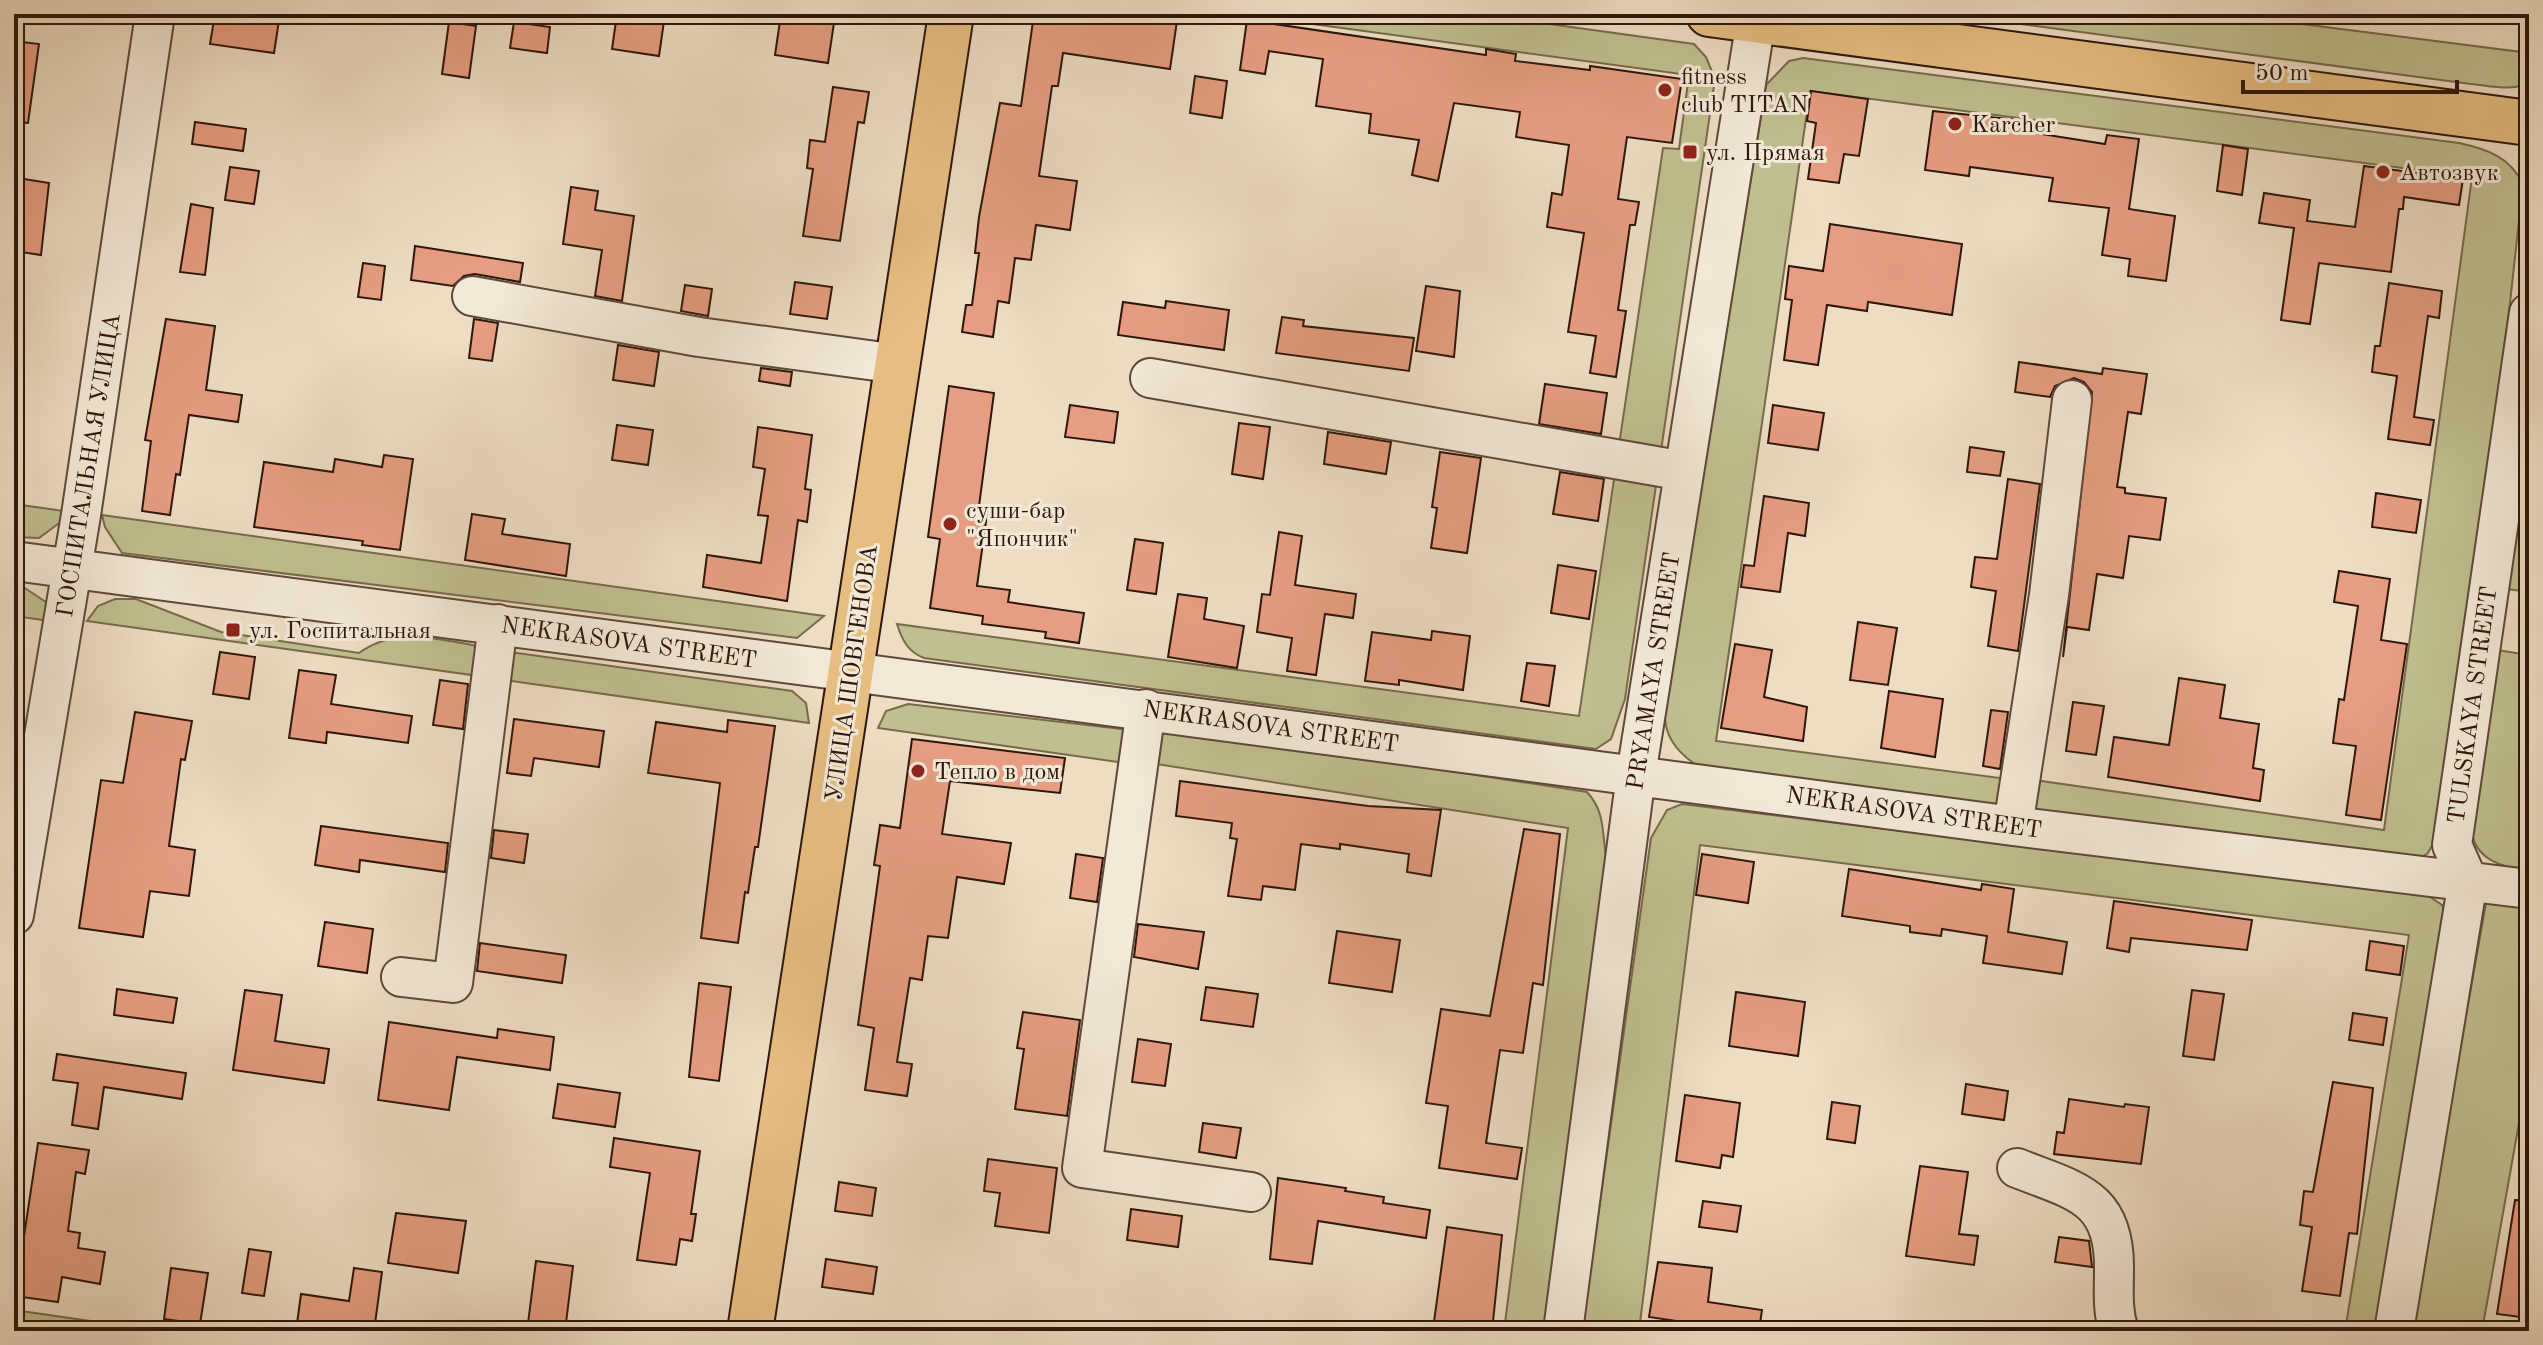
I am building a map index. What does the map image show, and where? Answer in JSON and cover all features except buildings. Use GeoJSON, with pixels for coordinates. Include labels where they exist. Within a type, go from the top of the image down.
{"type":"FeatureCollection","features":[{"type":"Feature","properties":{"kind":"main road","name":"УЛИЦА ШОВГЕНОВА"},"geometry":{"type":"LineString","coordinates":[[750,1331],[951,14]]}},
{"type":"Feature","properties":{"kind":"main road"},"geometry":{"type":"LineString","coordinates":[[1709,14],[1756,17],[2529,123]]}},
{"type":"Feature","properties":{"kind":"street","name":"ГОСПИТАЛЬНАЯ УЛИЦА"},"geometry":{"type":"LineString","coordinates":[[14,915],[72,569],[155,14]]}},
{"type":"Feature","properties":{"kind":"street","name":"PRYAMAYA STREET"},"geometry":{"type":"LineString","coordinates":[[1563,1331],[1636,775],[1756,17]]}},
{"type":"Feature","properties":{"kind":"street"},"geometry":{"type":"LineString","coordinates":[[472,296],[699,337],[898,364]]}},
{"type":"Feature","properties":{"kind":"street","name":"TULSKAYA STREET"},"geometry":{"type":"LineString","coordinates":[[2468,881],[2452,845],[2516,487],[2529,313]]}},
{"type":"Feature","properties":{"kind":"street"},"geometry":{"type":"LineString","coordinates":[[1150,378],[1684,471]]}},
{"type":"Feature","properties":{"kind":"street"},"geometry":{"type":"LineString","coordinates":[[2013,826],[2057,538],[2072,400]]}},
{"type":"Feature","properties":{"kind":"street","name":"NEKRASOVA STREET"},"geometry":{"type":"LineString","coordinates":[[14,561],[2013,826],[2529,889]]}},
{"type":"Feature","properties":{"kind":"street"},"geometry":{"type":"LineString","coordinates":[[401,977],[453,983],[498,624]]}},
{"type":"Feature","properties":{"kind":"street"},"geometry":{"type":"LineString","coordinates":[[1146,709],[1082,1168],[1251,1192]]}},
{"type":"Feature","properties":{"kind":"street"},"geometry":{"type":"LineString","coordinates":[[2394,1331],[2468,881]]}},
{"type":"Feature","properties":{"kind":"street"},"geometry":{"type":"LineString","coordinates":[[2017,1168],[2086,1195],[2104,1214],[2114,1248],[2113,1316],[2119,1331]]}},
{"type":"Feature","properties":{"kind":"shaded area"},"geometry":{"type":"Polygon","coordinates":[[[1238,14],[1476,14],[1694,44],[1706,57],[1715,79],[1625,699],[1611,739],[1596,749],[924,658],[906,645],[901,635],[897,624],[1579,716],[1663,148],[1679,149],[1689,75],[1238,14]]]}},
{"type":"Feature","properties":{"kind":"shaded area"},"geometry":{"type":"Polygon","coordinates":[[[1945,14],[2223,14],[2529,53],[2529,81],[2517,87],[2493,87],[1945,14]]]}},
{"type":"Feature","properties":{"kind":"shaded area"},"geometry":{"type":"Polygon","coordinates":[[[1803,58],[2459,143],[2497,156],[2518,175],[2523,184],[2509,312],[2436,838],[2428,853],[2418,860],[2029,816],[2034,780],[2384,830],[2472,177],[1810,91],[1716,741],[2008,779],[2003,813],[1713,774],[1687,758],[1673,743],[1665,714],[1766,85],[1789,61],[1803,58]]]}},
{"type":"Feature","properties":{"kind":"shaded area"},"geometry":{"type":"Polygon","coordinates":[[[2520,502],[2529,503],[2529,592],[2506,589],[2520,502]]]}},
{"type":"Feature","properties":{"kind":"shaded area"},"geometry":{"type":"Polygon","coordinates":[[[14,504],[64,511],[62,521],[39,538],[14,537],[14,504]]]}},
{"type":"Feature","properties":{"kind":"shaded area"},"geometry":{"type":"Polygon","coordinates":[[[102,515],[824,616],[797,638],[122,553],[105,527],[102,515]]]}},
{"type":"Feature","properties":{"kind":"shaded area"},"geometry":{"type":"Polygon","coordinates":[[[14,581],[46,602],[50,621],[14,616],[14,581]]]}},
{"type":"Feature","properties":{"kind":"shaded area"},"geometry":{"type":"Polygon","coordinates":[[[115,599],[136,599],[221,632],[359,653],[374,644],[405,637],[489,648],[486,677],[87,621],[98,606],[115,599]]]}},
{"type":"Feature","properties":{"kind":"shaded area"},"geometry":{"type":"Polygon","coordinates":[[[2497,650],[2529,655],[2526,836],[2529,837],[2529,871],[2499,864],[2484,855],[2473,840],[2471,829],[2497,650]]]}},
{"type":"Feature","properties":{"kind":"shaded area"},"geometry":{"type":"Polygon","coordinates":[[[502,651],[792,691],[806,703],[809,723],[498,679],[502,651]]]}},
{"type":"Feature","properties":{"kind":"shaded area"},"geometry":{"type":"Polygon","coordinates":[[[908,704],[1130,730],[1125,763],[878,728],[886,711],[908,704]]]}},
{"type":"Feature","properties":{"kind":"shaded area"},"geometry":{"type":"Polygon","coordinates":[[[1163,727],[1587,792],[1593,799],[1602,822],[1606,856],[1544,1331],[1504,1331],[1568,828],[1156,764],[1163,727]]]}},
{"type":"Feature","properties":{"kind":"shaded area"},"geometry":{"type":"Polygon","coordinates":[[[1682,804],[2427,895],[2442,905],[2449,923],[2380,1331],[2345,1331],[2409,935],[1700,845],[1639,1331],[1582,1331],[1651,838],[1667,810],[1682,804]]]}},
{"type":"Feature","properties":{"kind":"shaded area"},"geometry":{"type":"Polygon","coordinates":[[[2486,903],[2529,908],[2529,1067],[2482,1331],[2410,1331],[2486,903]]]}},
{"type":"Feature","properties":{"kind":"shaded area"},"geometry":{"type":"Polygon","coordinates":[[[14,1310],[160,1331],[14,1331],[14,1310]]]}},
{"type":"Feature","properties":{"kind":"place","name":"fitness club TITAN"},"geometry":{"type":"Point","coordinates":[1665,90]}},
{"type":"Feature","properties":{"kind":"place","name":"Karcher"},"geometry":{"type":"Point","coordinates":[1955,124]}},
{"type":"Feature","properties":{"kind":"place","name":"ул. Прямая"},"geometry":{"type":"Point","coordinates":[1690,152]}},
{"type":"Feature","properties":{"kind":"place","name":"Автозвук"},"geometry":{"type":"Point","coordinates":[2383,172]}},
{"type":"Feature","properties":{"kind":"place","name":"суши-бар \"Япончик\""},"geometry":{"type":"Point","coordinates":[950,524]}},
{"type":"Feature","properties":{"kind":"place","name":"ул. Госпитальная"},"geometry":{"type":"Point","coordinates":[233,630]}},
{"type":"Feature","properties":{"kind":"place","name":"Тепло в дом"},"geometry":{"type":"Point","coordinates":[918,771]}}]}
